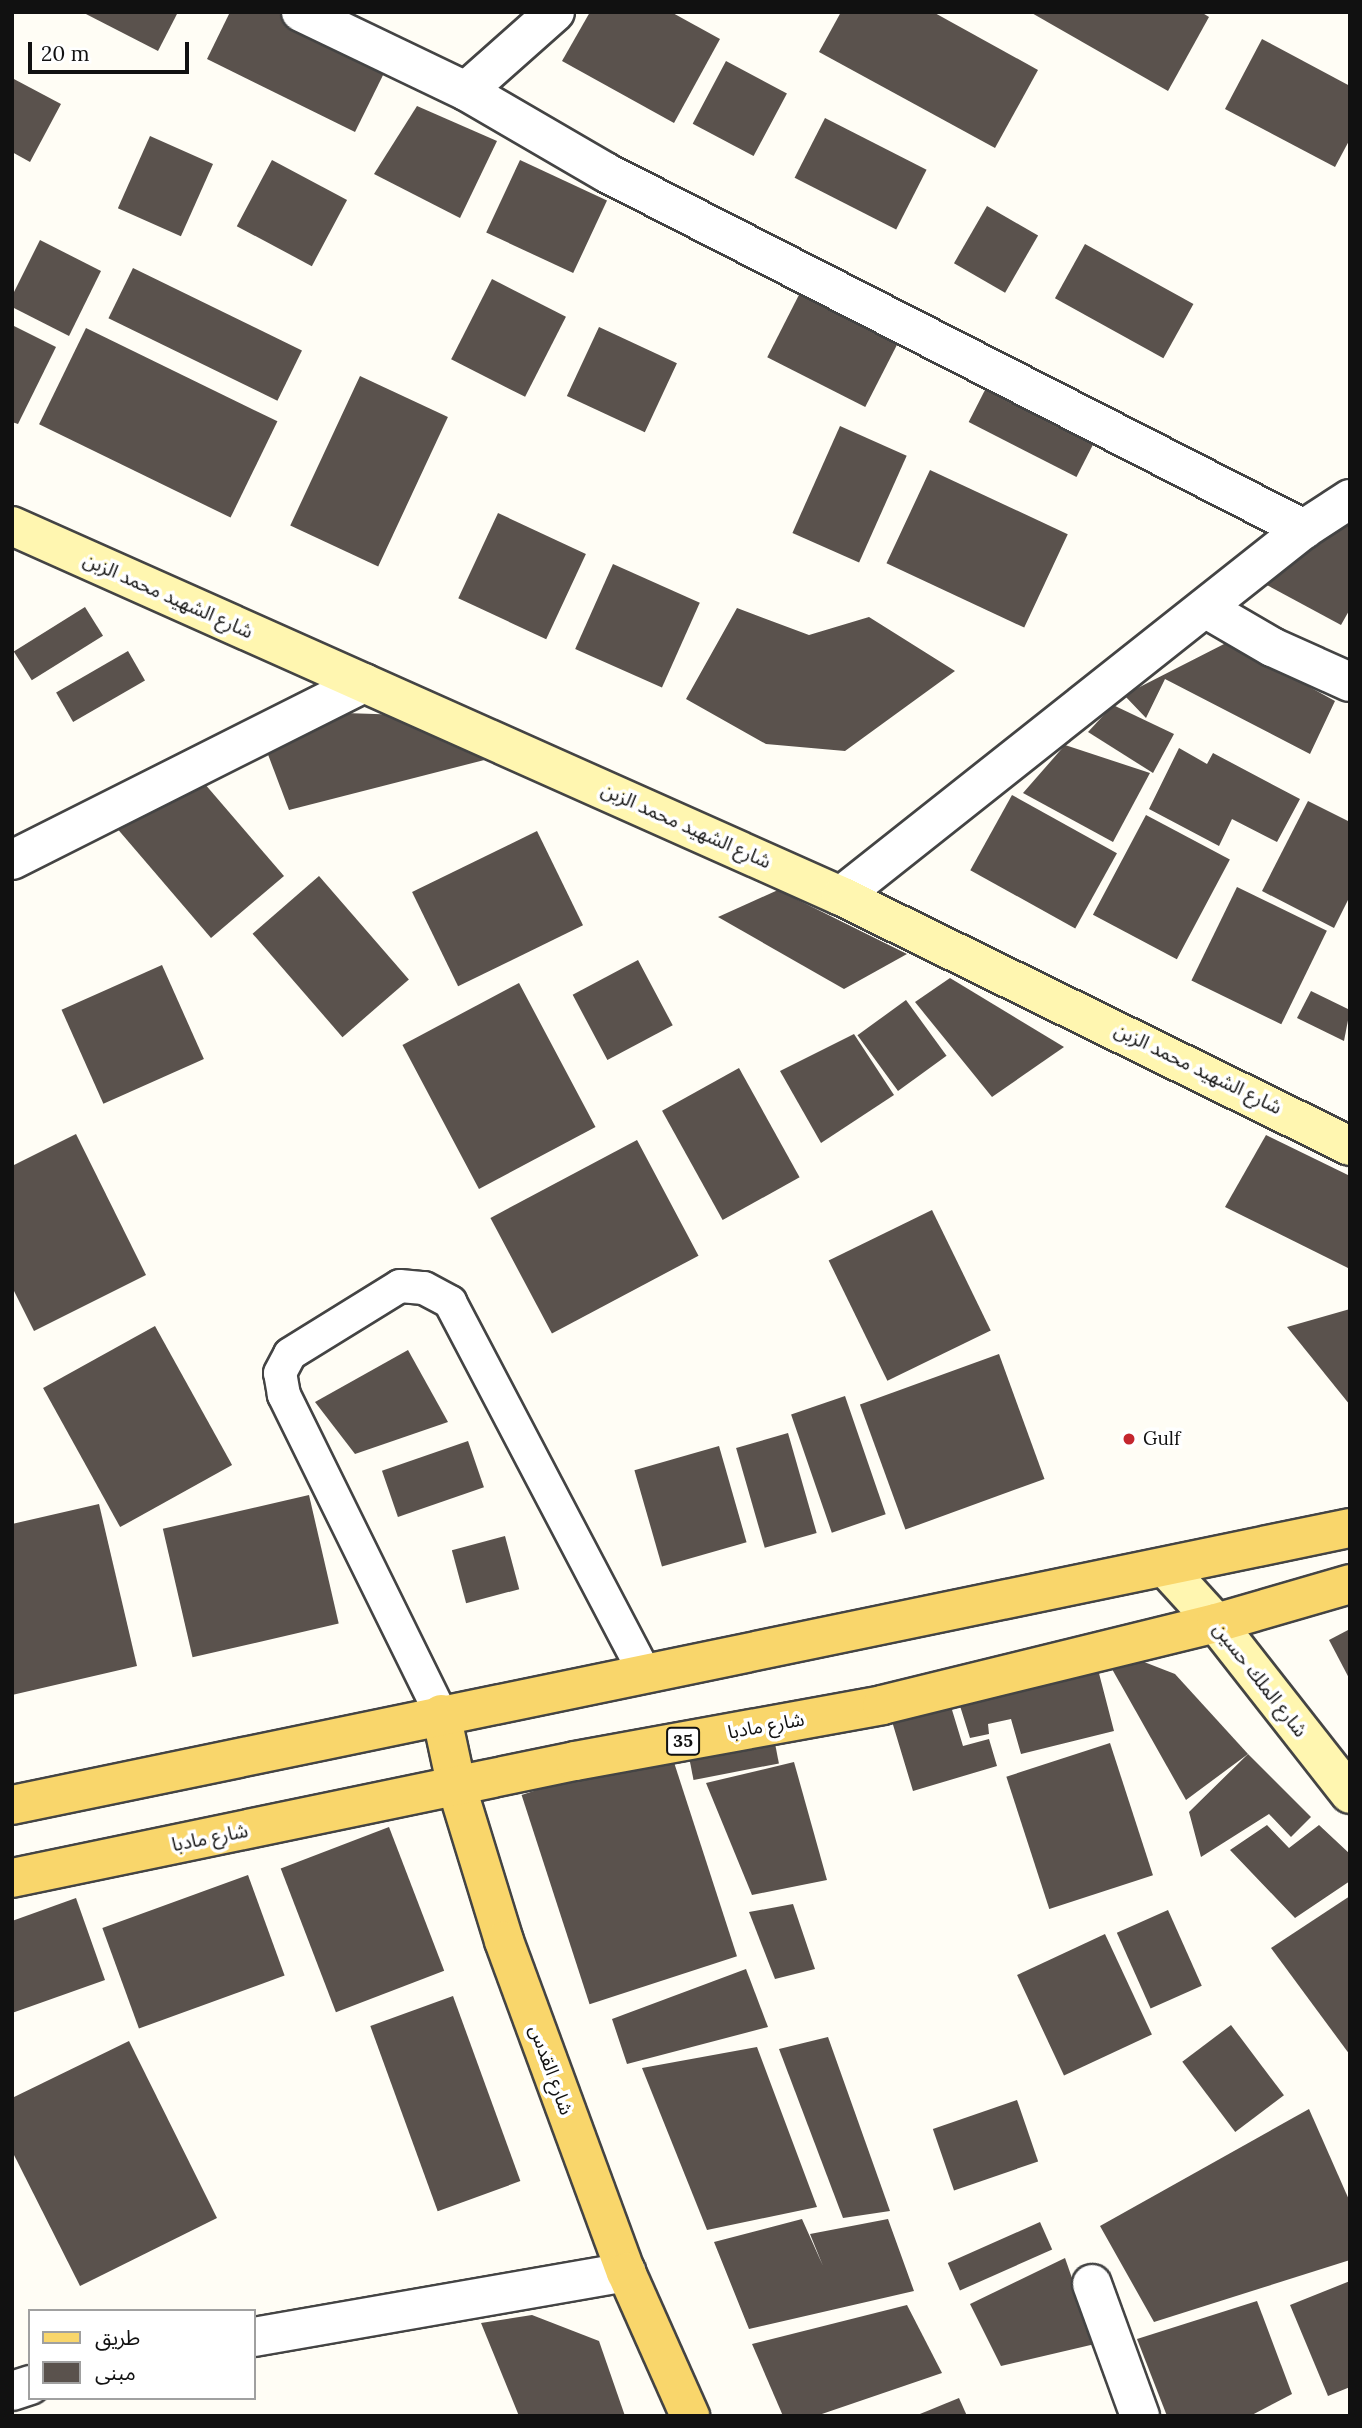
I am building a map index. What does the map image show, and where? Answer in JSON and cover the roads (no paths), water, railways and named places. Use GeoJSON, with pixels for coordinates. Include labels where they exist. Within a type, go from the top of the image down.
{"type":"FeatureCollection","features":[{"type":"Feature","properties":{"kind":"main road"},"geometry":{"type":"LineString","coordinates":[[12,1805],[148,1781],[441,1714],[646,1675],[944,1610],[1166,1568],[1350,1528]]}},
{"type":"Feature","properties":{"kind":"main road","name":"شارع مادبا"},"geometry":{"type":"LineString","coordinates":[[12,1878],[457,1788],[575,1760],[882,1705],[1216,1623],[1350,1584]]}},
{"type":"Feature","properties":{"kind":"main road","name":"شارع القدس"},"geometry":{"type":"LineString","coordinates":[[441,1714],[457,1788],[504,1941],[626,2272],[690,2416]]}},
{"type":"Feature","properties":{"kind":"street"},"geometry":{"type":"LineString","coordinates":[[301,12],[466,91],[607,173],[1304,529]]}},
{"type":"Feature","properties":{"kind":"street"},"geometry":{"type":"LineString","coordinates":[[466,91],[555,12]]}},
{"type":"Feature","properties":{"kind":"street"},"geometry":{"type":"LineString","coordinates":[[841,896],[1304,529],[1350,499]]}},
{"type":"Feature","properties":{"kind":"street","name":"شارع الشهيد محمد الزبن"},"geometry":{"type":"LineString","coordinates":[[12,526],[841,896],[1350,1146]]}},
{"type":"Feature","properties":{"kind":"street"},"geometry":{"type":"LineString","coordinates":[[1205,608],[1272,647],[1350,682]]}},
{"type":"Feature","properties":{"kind":"street"},"geometry":{"type":"LineString","coordinates":[[12,860],[364,683]]}},
{"type":"Feature","properties":{"kind":"street","name":"شارع الملك حسين"},"geometry":{"type":"LineString","coordinates":[[1166,1568],[1216,1623],[1350,1794]]}},
{"type":"Feature","properties":{"kind":"street"},"geometry":{"type":"LineString","coordinates":[[256,2337],[626,2272]]}},
{"type":"Feature","properties":{"kind":"street"},"geometry":{"type":"LineString","coordinates":[[1092,2284],[1140,2416]]}},
{"type":"Feature","properties":{"kind":"lane"},"geometry":{"type":"LineString","coordinates":[[441,1714],[284,1395],[280,1373],[290,1354],[400,1286],[424,1288],[450,1302],[646,1675]]}},
{"type":"Feature","properties":{"kind":"place","name":"Gulf"},"geometry":{"type":"Point","coordinates":[1129,1439]}}]}
